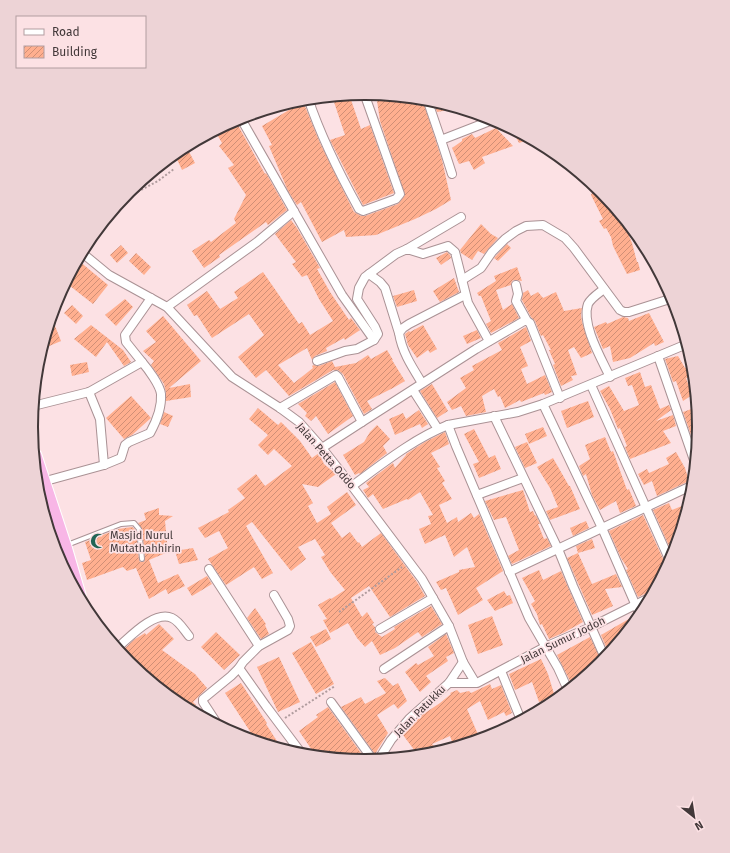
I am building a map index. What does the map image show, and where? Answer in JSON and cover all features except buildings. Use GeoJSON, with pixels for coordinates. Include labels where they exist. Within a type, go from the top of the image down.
{"type":"FeatureCollection","features":[{"type":"Feature","properties":{"kind":"highway"},"geometry":{"type":"LineString","coordinates":[[44,487],[65,557]]}},
{"type":"Feature","properties":{"kind":"street"},"geometry":{"type":"LineString","coordinates":[[310,104],[343,179],[358,209],[363,211],[396,199],[400,194],[366,100]]}},
{"type":"Feature","properties":{"kind":"street"},"geometry":{"type":"LineString","coordinates":[[429,106],[452,174]]}},
{"type":"Feature","properties":{"kind":"street"},"geometry":{"type":"LineString","coordinates":[[441,140],[485,122]]}},
{"type":"Feature","properties":{"kind":"street"},"geometry":{"type":"LineString","coordinates":[[243,123],[342,295],[374,340]]}},
{"type":"Feature","properties":{"kind":"street"},"geometry":{"type":"LineString","coordinates":[[167,307],[257,242],[294,211]]}},
{"type":"Feature","properties":{"kind":"street"},"geometry":{"type":"LineString","coordinates":[[317,361],[345,351],[357,349],[374,340],[378,334],[357,299],[359,288],[365,277],[396,254],[407,249],[461,216]]}},
{"type":"Feature","properties":{"kind":"street"},"geometry":{"type":"LineString","coordinates":[[462,280],[481,268],[492,252],[505,239],[516,231],[526,226],[543,225],[565,238],[581,256],[620,310],[629,312],[667,300]]}},
{"type":"Feature","properties":{"kind":"street"},"geometry":{"type":"LineString","coordinates":[[407,249],[423,254],[448,246],[456,252],[465,295],[489,341]]}},
{"type":"Feature","properties":{"kind":"street","name":"Jalan Petta Oddo"},"geometry":{"type":"LineString","coordinates":[[86,256],[109,275],[167,307],[232,377],[299,422],[352,486],[422,579],[449,626],[463,662],[475,682]]}},
{"type":"Feature","properties":{"kind":"street"},"geometry":{"type":"LineString","coordinates":[[369,274],[380,282],[384,288],[402,346],[406,356],[422,383]]}},
{"type":"Feature","properties":{"kind":"street"},"geometry":{"type":"LineString","coordinates":[[516,285],[518,294],[516,301],[527,321],[530,323],[547,362],[560,398]]}},
{"type":"Feature","properties":{"kind":"street"},"geometry":{"type":"LineString","coordinates":[[604,289],[589,303],[586,314],[587,323],[610,377]]}},
{"type":"Feature","properties":{"kind":"street"},"geometry":{"type":"LineString","coordinates":[[399,333],[409,324],[465,295]]}},
{"type":"Feature","properties":{"kind":"street"},"geometry":{"type":"LineString","coordinates":[[43,482],[121,458],[125,445],[129,442],[149,435],[157,419],[160,389],[142,362],[126,342],[125,335],[151,298]]}},
{"type":"Feature","properties":{"kind":"street"},"geometry":{"type":"LineString","coordinates":[[322,448],[489,341],[524,321],[527,321]]}},
{"type":"Feature","properties":{"kind":"street"},"geometry":{"type":"LineString","coordinates":[[352,486],[396,454],[438,429],[448,425],[518,412],[543,404],[682,346]]}},
{"type":"Feature","properties":{"kind":"street"},"geometry":{"type":"LineString","coordinates":[[658,356],[691,451]]}},
{"type":"Feature","properties":{"kind":"street"},"geometry":{"type":"LineString","coordinates":[[39,404],[89,392],[142,362]]}},
{"type":"Feature","properties":{"kind":"street"},"geometry":{"type":"LineString","coordinates":[[280,408],[336,375],[362,422]]}},
{"type":"Feature","properties":{"kind":"street"},"geometry":{"type":"LineString","coordinates":[[591,385],[667,553]]}},
{"type":"Feature","properties":{"kind":"street"},"geometry":{"type":"LineString","coordinates":[[413,390],[438,429]]}},
{"type":"Feature","properties":{"kind":"street"},"geometry":{"type":"LineString","coordinates":[[89,392],[100,419],[104,464]]}},
{"type":"Feature","properties":{"kind":"street"},"geometry":{"type":"LineString","coordinates":[[543,404],[602,528],[637,608]]}},
{"type":"Feature","properties":{"kind":"street"},"geometry":{"type":"LineString","coordinates":[[494,416],[558,549],[602,652]]}},
{"type":"Feature","properties":{"kind":"street"},"geometry":{"type":"LineString","coordinates":[[448,425],[529,618],[558,668],[566,685]]}},
{"type":"Feature","properties":{"kind":"street"},"geometry":{"type":"LineString","coordinates":[[477,495],[523,478]]}},
{"type":"Feature","properties":{"kind":"street"},"geometry":{"type":"LineString","coordinates":[[509,572],[686,488]]}},
{"type":"Feature","properties":{"kind":"street"},"geometry":{"type":"LineString","coordinates":[[209,569],[259,646]]}},
{"type":"Feature","properties":{"kind":"street"},"geometry":{"type":"LineString","coordinates":[[212,716],[203,702],[203,699],[239,668],[259,646],[288,630],[290,626],[288,619],[274,595]]}},
{"type":"Feature","properties":{"kind":"street"},"geometry":{"type":"LineString","coordinates":[[380,629],[433,598]]}},
{"type":"Feature","properties":{"kind":"street","name":"Jalan Sumur Jodoh"},"geometry":{"type":"LineString","coordinates":[[475,682],[501,671],[545,647],[591,627],[640,603]]}},
{"type":"Feature","properties":{"kind":"street"},"geometry":{"type":"LineString","coordinates":[[121,644],[146,623],[162,616],[174,618],[189,636]]}},
{"type":"Feature","properties":{"kind":"street"},"geometry":{"type":"LineString","coordinates":[[384,669],[449,626]]}},
{"type":"Feature","properties":{"kind":"street","name":"Jalan Patukku"},"geometry":{"type":"LineString","coordinates":[[383,753],[391,740],[409,719],[449,682],[463,662]]}},
{"type":"Feature","properties":{"kind":"street"},"geometry":{"type":"LineString","coordinates":[[239,668],[296,746]]}},
{"type":"Feature","properties":{"kind":"street"},"geometry":{"type":"LineString","coordinates":[[501,671],[519,715]]}},
{"type":"Feature","properties":{"kind":"street"},"geometry":{"type":"LineString","coordinates":[[449,682],[475,682]]}},
{"type":"Feature","properties":{"kind":"street"},"geometry":{"type":"LineString","coordinates":[[331,702],[369,754]]}},
{"type":"Feature","properties":{"kind":"lane"},"geometry":{"type":"LineString","coordinates":[[62,547],[121,524],[134,523],[139,529],[142,559]]}},
{"type":"Feature","properties":{"kind":"path"},"geometry":{"type":"LineString","coordinates":[[137,192],[158,181],[174,169]]}},
{"type":"Feature","properties":{"kind":"path"},"geometry":{"type":"LineString","coordinates":[[339,612],[410,562]]}},
{"type":"Feature","properties":{"kind":"path"},"geometry":{"type":"LineString","coordinates":[[278,722],[335,686]]}},
{"type":"Feature","properties":{"kind":"place","name":"Masjid Nurul Mutathahhirin"},"geometry":{"type":"Point","coordinates":[98,541]}}]}
